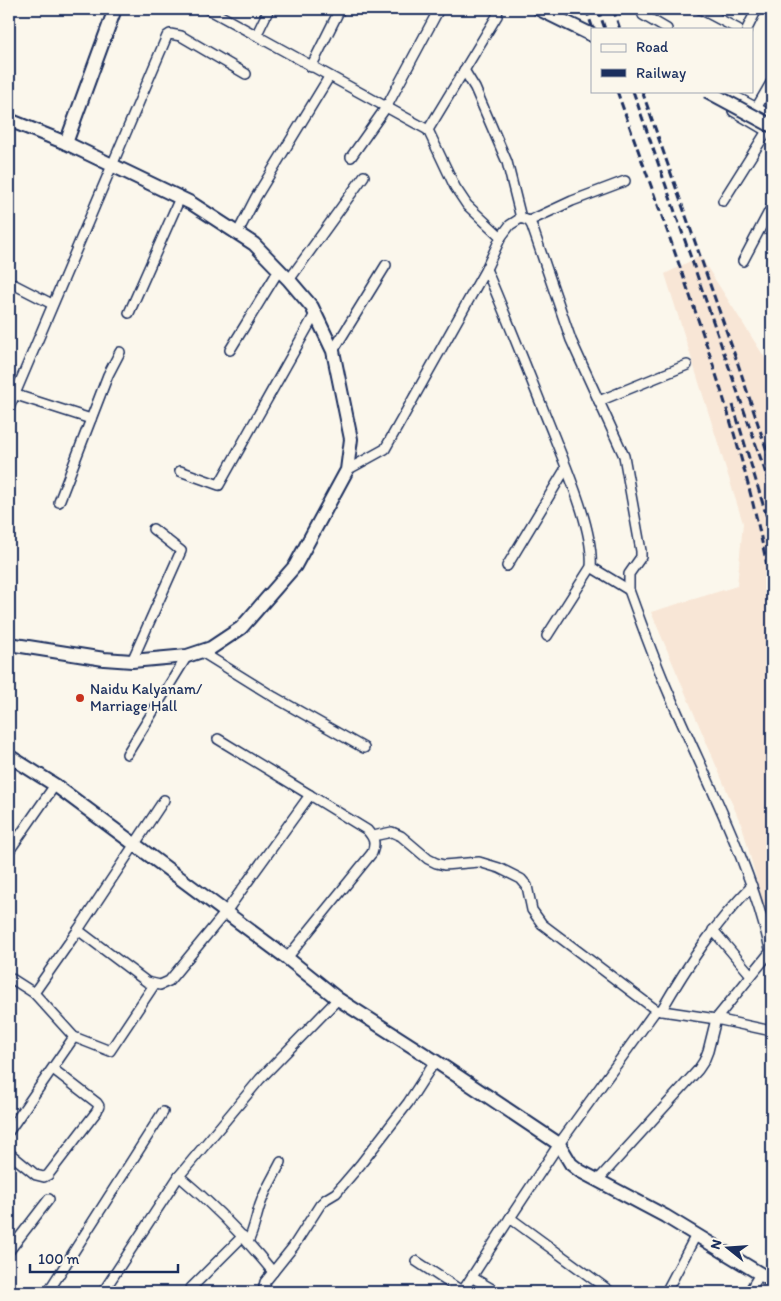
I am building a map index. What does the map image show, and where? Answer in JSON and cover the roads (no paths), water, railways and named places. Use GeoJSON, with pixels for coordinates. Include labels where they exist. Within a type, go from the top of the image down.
{"type":"FeatureCollection","features":[{"type":"Feature","properties":{"kind":"street"},"geometry":{"type":"LineString","coordinates":[[66,143],[115,9]]}},
{"type":"Feature","properties":{"kind":"street"},"geometry":{"type":"LineString","coordinates":[[208,9],[257,34],[428,130],[455,187],[467,206],[501,237]]}},
{"type":"Feature","properties":{"kind":"street"},"geometry":{"type":"LineString","coordinates":[[257,34],[269,9]]}},
{"type":"Feature","properties":{"kind":"street"},"geometry":{"type":"LineString","coordinates":[[311,66],[340,9]]}},
{"type":"Feature","properties":{"kind":"street"},"geometry":{"type":"LineString","coordinates":[[351,157],[387,106],[439,9]]}},
{"type":"Feature","properties":{"kind":"street"},"geometry":{"type":"LineString","coordinates":[[428,130],[497,16],[498,9]]}},
{"type":"Feature","properties":{"kind":"street"},"geometry":{"type":"LineString","coordinates":[[539,9],[591,35]]}},
{"type":"Feature","properties":{"kind":"street"},"geometry":{"type":"LineString","coordinates":[[646,9],[643,15],[665,28]]}},
{"type":"Feature","properties":{"kind":"street"},"geometry":{"type":"LineString","coordinates":[[700,9],[736,28]]}},
{"type":"Feature","properties":{"kind":"street"},"geometry":{"type":"LineString","coordinates":[[748,28],[757,9]]}},
{"type":"Feature","properties":{"kind":"street"},"geometry":{"type":"LineString","coordinates":[[9,408],[11,393],[52,304],[167,36],[170,34],[181,36],[246,74]]}},
{"type":"Feature","properties":{"kind":"street"},"geometry":{"type":"LineString","coordinates":[[464,70],[475,88],[507,162],[525,220],[532,226],[571,340],[624,456],[641,552],[641,556],[629,574],[628,590],[669,695],[730,828],[752,886],[772,954],[751,975],[716,1019],[708,1051],[698,1070],[598,1180]]}},
{"type":"Feature","properties":{"kind":"street"},"geometry":{"type":"LineString","coordinates":[[237,234],[256,197],[329,76]]}},
{"type":"Feature","properties":{"kind":"street"},"geometry":{"type":"LineString","coordinates":[[749,121],[772,81]]}},
{"type":"Feature","properties":{"kind":"street"},"geometry":{"type":"LineString","coordinates":[[727,92],[772,116]]}},
{"type":"Feature","properties":{"kind":"street"},"geometry":{"type":"LineString","coordinates":[[710,93],[749,121],[770,130]]}},
{"type":"Feature","properties":{"kind":"street"},"geometry":{"type":"LineString","coordinates":[[710,93],[770,130]]}},
{"type":"Feature","properties":{"kind":"street"},"geometry":{"type":"LineString","coordinates":[[9,120],[66,143],[180,198],[254,244],[312,307],[333,351],[351,439],[347,470],[295,566],[241,628],[212,648],[187,656],[132,660],[104,659],[9,644]]}},
{"type":"Feature","properties":{"kind":"street"},"geometry":{"type":"LineString","coordinates":[[723,201],[770,130]]}},
{"type":"Feature","properties":{"kind":"street"},"geometry":{"type":"LineString","coordinates":[[289,280],[364,176]]}},
{"type":"Feature","properties":{"kind":"street"},"geometry":{"type":"LineString","coordinates":[[347,470],[385,449],[486,269],[501,237],[510,225],[625,180]]}},
{"type":"Feature","properties":{"kind":"street"},"geometry":{"type":"LineString","coordinates":[[129,313],[180,198]]}},
{"type":"Feature","properties":{"kind":"street"},"geometry":{"type":"LineString","coordinates":[[743,261],[772,206]]}},
{"type":"Feature","properties":{"kind":"street"},"geometry":{"type":"LineString","coordinates":[[333,351],[386,264]]}},
{"type":"Feature","properties":{"kind":"street"},"geometry":{"type":"LineString","coordinates":[[486,269],[566,468],[586,528],[592,558],[591,566],[547,636]]}},
{"type":"Feature","properties":{"kind":"street"},"geometry":{"type":"LineString","coordinates":[[230,350],[279,270]]}},
{"type":"Feature","properties":{"kind":"street"},"geometry":{"type":"LineString","coordinates":[[9,282],[52,304]]}},
{"type":"Feature","properties":{"kind":"street"},"geometry":{"type":"LineString","coordinates":[[180,471],[219,485],[315,314]]}},
{"type":"Feature","properties":{"kind":"street"},"geometry":{"type":"LineString","coordinates":[[59,502],[91,419],[120,352]]}},
{"type":"Feature","properties":{"kind":"street"},"geometry":{"type":"LineString","coordinates":[[599,401],[687,365]]}},
{"type":"Feature","properties":{"kind":"street"},"geometry":{"type":"LineString","coordinates":[[11,393],[91,419]]}},
{"type":"Feature","properties":{"kind":"street"},"geometry":{"type":"LineString","coordinates":[[508,566],[566,468]]}},
{"type":"Feature","properties":{"kind":"street"},"geometry":{"type":"LineString","coordinates":[[132,660],[181,551],[153,529]]}},
{"type":"Feature","properties":{"kind":"street"},"geometry":{"type":"LineString","coordinates":[[591,566],[628,590]]}},
{"type":"Feature","properties":{"kind":"street"},"geometry":{"type":"LineString","coordinates":[[200,651],[274,697],[364,748]]}},
{"type":"Feature","properties":{"kind":"street"},"geometry":{"type":"LineString","coordinates":[[127,754],[187,656]]}},
{"type":"Feature","properties":{"kind":"street"},"geometry":{"type":"LineString","coordinates":[[218,739],[367,830],[373,836],[375,845],[372,853],[287,958]]}},
{"type":"Feature","properties":{"kind":"street"},"geometry":{"type":"LineString","coordinates":[[9,756],[56,785],[287,958],[338,999],[560,1144],[571,1164],[665,1216],[772,1282]]}},
{"type":"Feature","properties":{"kind":"street"},"geometry":{"type":"LineString","coordinates":[[9,851],[56,785]]}},
{"type":"Feature","properties":{"kind":"street"},"geometry":{"type":"LineString","coordinates":[[78,930],[147,982],[160,985],[170,980],[225,912],[310,795]]}},
{"type":"Feature","properties":{"kind":"street"},"geometry":{"type":"LineString","coordinates":[[34,993],[136,845],[164,800]]}},
{"type":"Feature","properties":{"kind":"street"},"geometry":{"type":"LineString","coordinates":[[373,836],[392,832],[401,836],[428,859],[436,863],[444,865],[479,862],[500,868],[521,879],[527,886],[532,910],[542,924],[659,1011],[716,1019],[772,1031]]}},
{"type":"Feature","properties":{"kind":"street"},"geometry":{"type":"LineString","coordinates":[[416,1261],[463,1292],[560,1144],[659,1011],[713,930],[731,906],[752,886]]}},
{"type":"Feature","properties":{"kind":"street"},"geometry":{"type":"LineString","coordinates":[[713,930],[751,975]]}},
{"type":"Feature","properties":{"kind":"street"},"geometry":{"type":"LineString","coordinates":[[9,978],[34,993],[74,1037],[110,1051],[154,984]]}},
{"type":"Feature","properties":{"kind":"street"},"geometry":{"type":"LineString","coordinates":[[103,1292],[179,1176],[260,1079],[338,999]]}},
{"type":"Feature","properties":{"kind":"street"},"geometry":{"type":"LineString","coordinates":[[9,1131],[74,1037]]}},
{"type":"Feature","properties":{"kind":"street"},"geometry":{"type":"LineString","coordinates":[[270,1292],[264,1286],[264,1282],[293,1247],[320,1205],[342,1187],[408,1104],[435,1061]]}},
{"type":"Feature","properties":{"kind":"street"},"geometry":{"type":"LineString","coordinates":[[9,1153],[36,1175],[44,1177],[97,1111],[99,1106],[97,1103],[53,1068]]}},
{"type":"Feature","properties":{"kind":"street"},"geometry":{"type":"LineString","coordinates":[[48,1292],[163,1112]]}},
{"type":"Feature","properties":{"kind":"street"},"geometry":{"type":"LineString","coordinates":[[191,1288],[246,1239],[254,1229],[265,1193],[281,1162]]}},
{"type":"Feature","properties":{"kind":"street"},"geometry":{"type":"LineString","coordinates":[[179,1176],[210,1201],[246,1239],[273,1272]]}},
{"type":"Feature","properties":{"kind":"street"},"geometry":{"type":"LineString","coordinates":[[9,1251],[49,1199]]}},
{"type":"Feature","properties":{"kind":"street"},"geometry":{"type":"LineString","coordinates":[[510,1218],[611,1292]]}},
{"type":"Feature","properties":{"kind":"street"},"geometry":{"type":"LineString","coordinates":[[666,1292],[696,1235]]}},
{"type":"Feature","properties":{"kind":"street"},"geometry":{"type":"LineString","coordinates":[[749,1292],[760,1274]]}},
{"type":"Feature","properties":{"kind":"street"},"geometry":{"type":"LineString","coordinates":[[473,1278],[497,1292]]}},
{"type":"Feature","properties":{"kind":"railway"},"geometry":{"type":"LineString","coordinates":[[586,9],[593,28]]}},
{"type":"Feature","properties":{"kind":"railway"},"geometry":{"type":"LineString","coordinates":[[598,9],[605,28]]}},
{"type":"Feature","properties":{"kind":"railway"},"geometry":{"type":"LineString","coordinates":[[613,9],[620,28]]}},
{"type":"Feature","properties":{"kind":"railway"},"geometry":{"type":"LineString","coordinates":[[617,92],[683,276],[724,400],[759,527],[772,591]]}},
{"type":"Feature","properties":{"kind":"railway"},"geometry":{"type":"LineString","coordinates":[[633,92],[772,491]]}},
{"type":"Feature","properties":{"kind":"railway"},"geometry":{"type":"LineString","coordinates":[[642,92],[772,466]]}},
{"type":"Feature","properties":{"kind":"railway"},"geometry":{"type":"LineString","coordinates":[[733,405],[772,534]]}},
{"type":"Feature","properties":{"kind":"place","name":"Naidu Kalyanam/ Marriage Hall"},"geometry":{"type":"Point","coordinates":[80,698]}}]}
